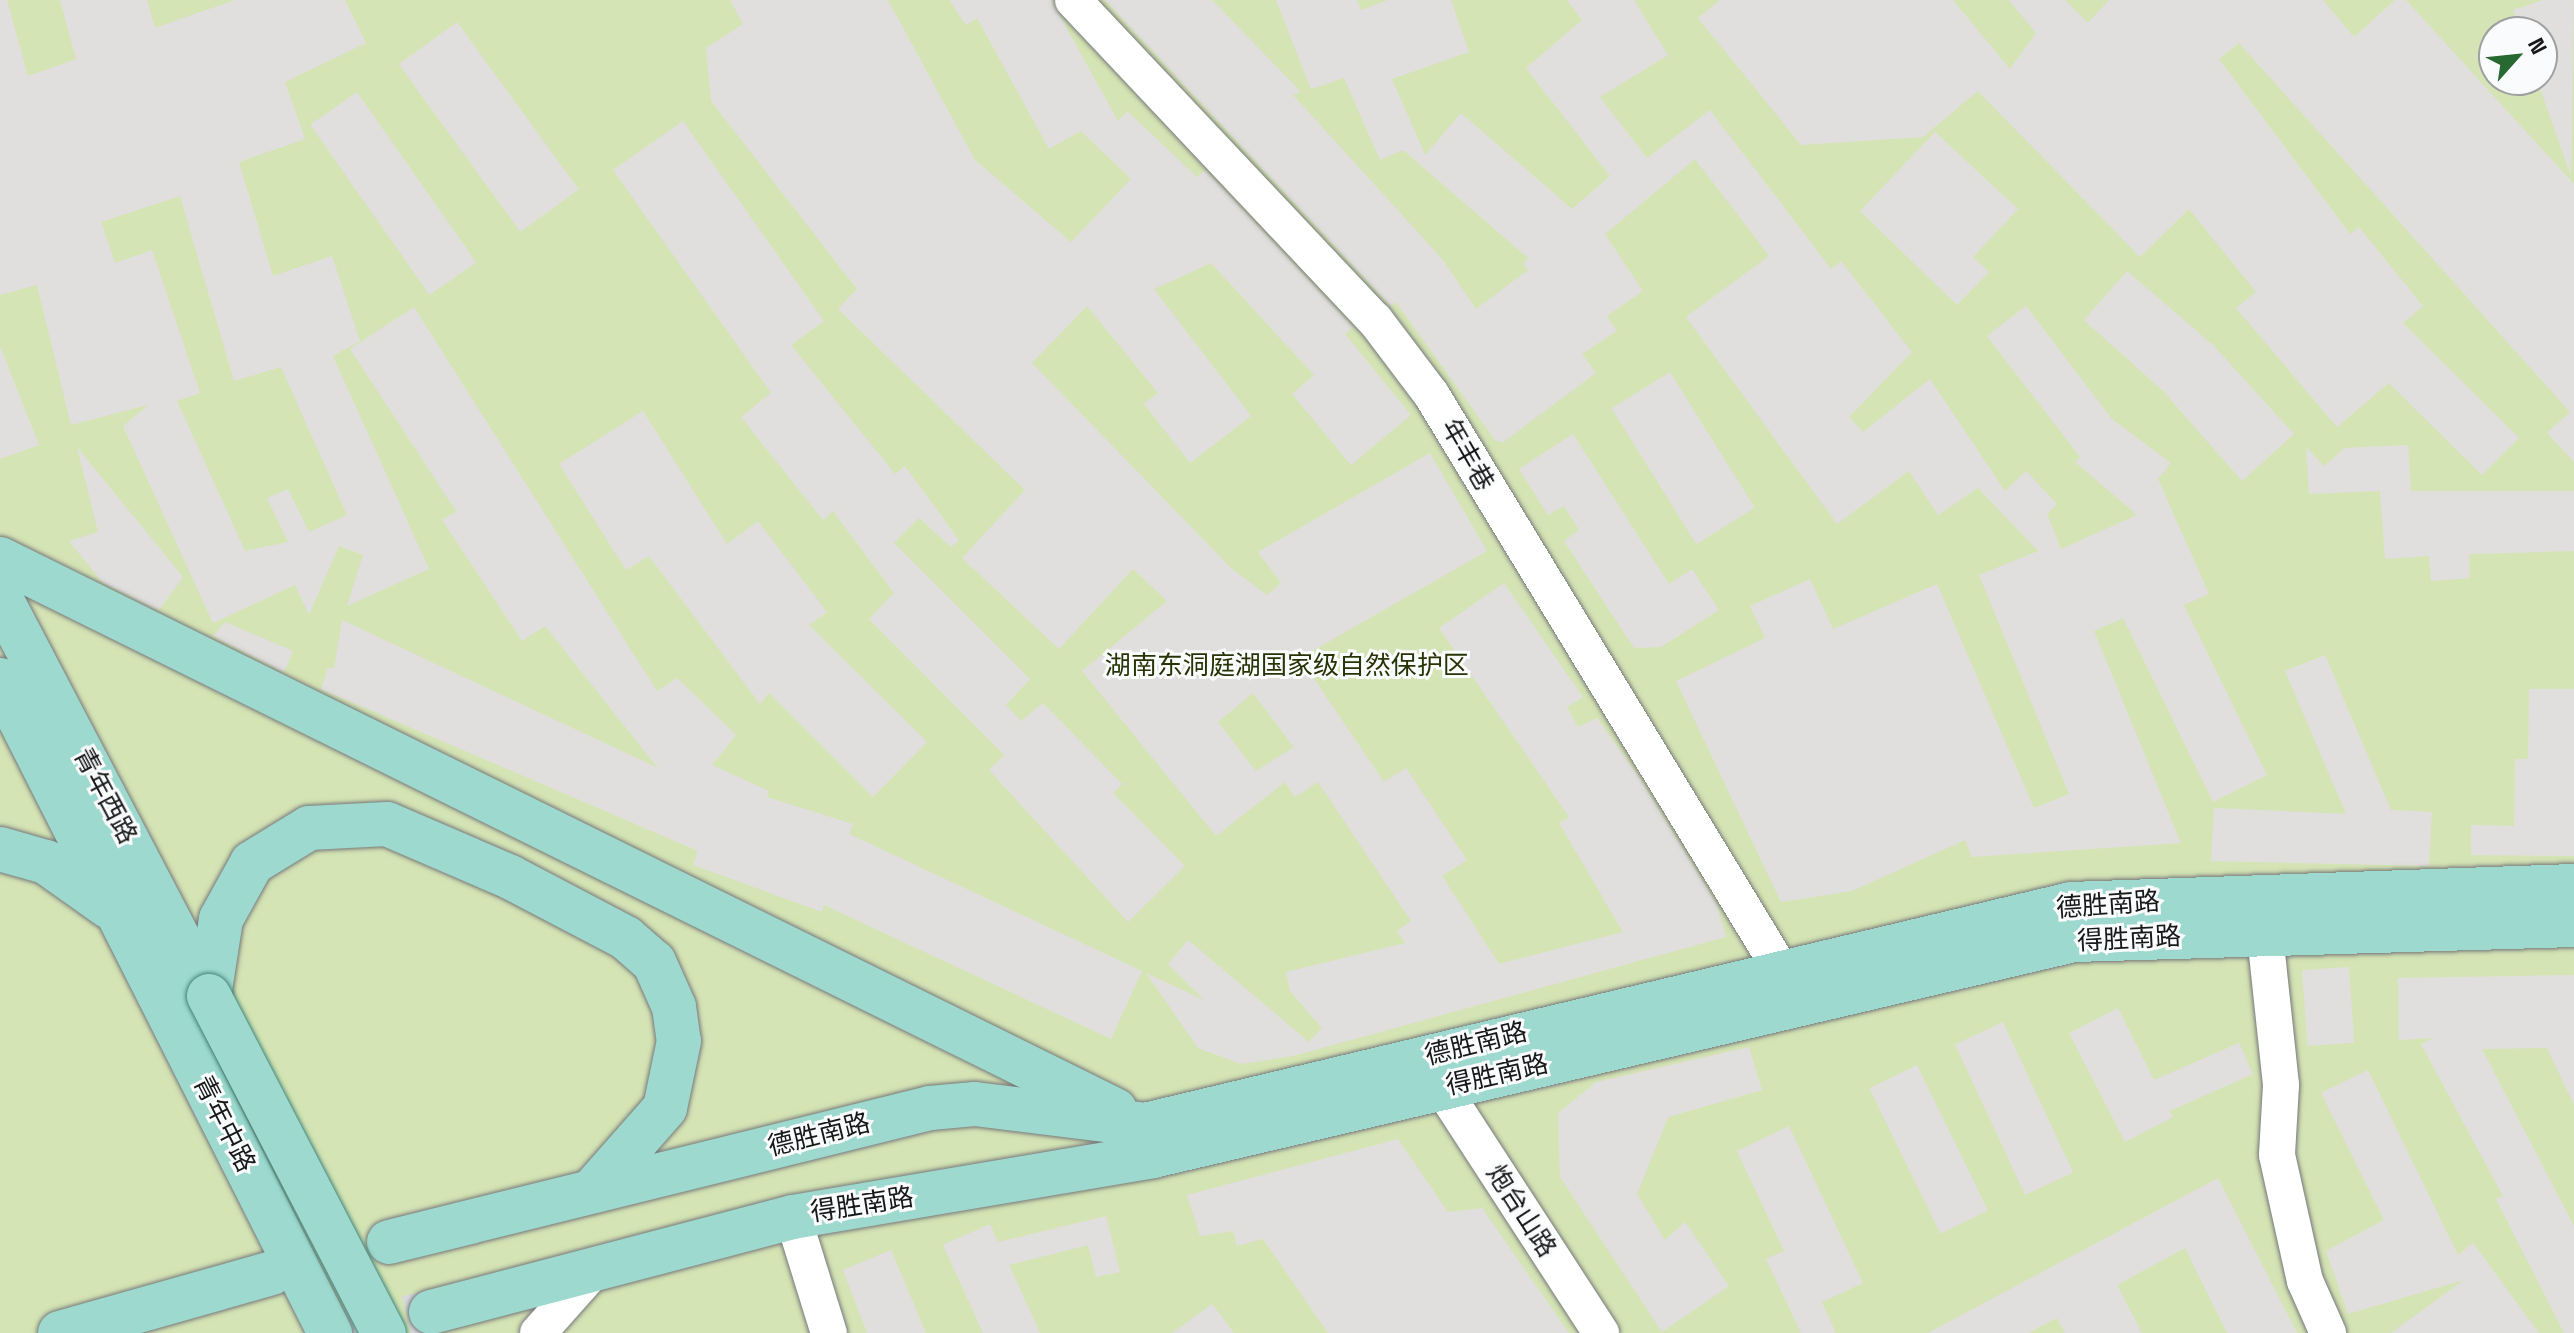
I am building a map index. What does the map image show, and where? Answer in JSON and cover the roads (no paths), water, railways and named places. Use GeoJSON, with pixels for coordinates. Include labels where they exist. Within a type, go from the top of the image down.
{"type":"FeatureCollection","features":[{"type":"Feature","properties":{"kind":"main road"},"geometry":{"type":"LineString","coordinates":[[0,559],[1145,1125]]}},
{"type":"Feature","properties":{"kind":"main road","name":"青年西路"},"geometry":{"type":"LineString","coordinates":[[0,597],[209,996]]}},
{"type":"Feature","properties":{"kind":"main road","name":"青年西路"},"geometry":{"type":"LineString","coordinates":[[0,680],[119,915]]}},
{"type":"Feature","properties":{"kind":"main road"},"geometry":{"type":"LineString","coordinates":[[209,996],[221,919],[252,863],[309,828],[387,824],[510,877],[626,938],[654,962],[674,1007],[677,1064],[665,1108],[592,1191]]}},
{"type":"Feature","properties":{"kind":"main road"},"geometry":{"type":"LineString","coordinates":[[0,849],[46,862],[119,915]]}},
{"type":"Feature","properties":{"kind":"main road","name":"德胜南路"},"geometry":{"type":"LineString","coordinates":[[389,1242],[930,1108],[975,1104],[1145,1125],[1781,970],[2071,904],[2574,886]]}},
{"type":"Feature","properties":{"kind":"main road","name":"青年中路"},"geometry":{"type":"LineString","coordinates":[[119,915],[330,1333]]}},
{"type":"Feature","properties":{"kind":"main road","name":"得胜南路"},"geometry":{"type":"LineString","coordinates":[[431,1312],[793,1217],[1153,1156],[2074,940],[2574,925]]}},
{"type":"Feature","properties":{"kind":"main road","name":"青年中路"},"geometry":{"type":"LineString","coordinates":[[209,996],[384,1333]]}},
{"type":"Feature","properties":{"kind":"main road"},"geometry":{"type":"LineString","coordinates":[[60,1333],[272,1273]]}},
{"type":"Feature","properties":{"kind":"street","name":"年丰巷"},"geometry":{"type":"LineString","coordinates":[[1073,0],[1375,320],[1431,394],[1781,970]]}},
{"type":"Feature","properties":{"kind":"street"},"geometry":{"type":"LineString","coordinates":[[2265,935],[2281,1085],[2277,1155],[2305,1281],[2328,1333]]}},
{"type":"Feature","properties":{"kind":"street","name":"炮台山路"},"geometry":{"type":"LineString","coordinates":[[1442,1088],[1601,1333]]}},
{"type":"Feature","properties":{"kind":"street"},"geometry":{"type":"LineString","coordinates":[[793,1217],[829,1333]]}},
{"type":"Feature","properties":{"kind":"street"},"geometry":{"type":"LineString","coordinates":[[538,1333],[596,1268]]}},
{"type":"Feature","properties":{"kind":"tunnel"},"geometry":{"type":"LineString","coordinates":[[343,1333],[431,1312]]}},
{"type":"Feature","properties":{"kind":"park label","name":"湖南东洞庭湖国家级自然保护区"},"geometry":{"type":"Point","coordinates":[1287,666]}}]}
